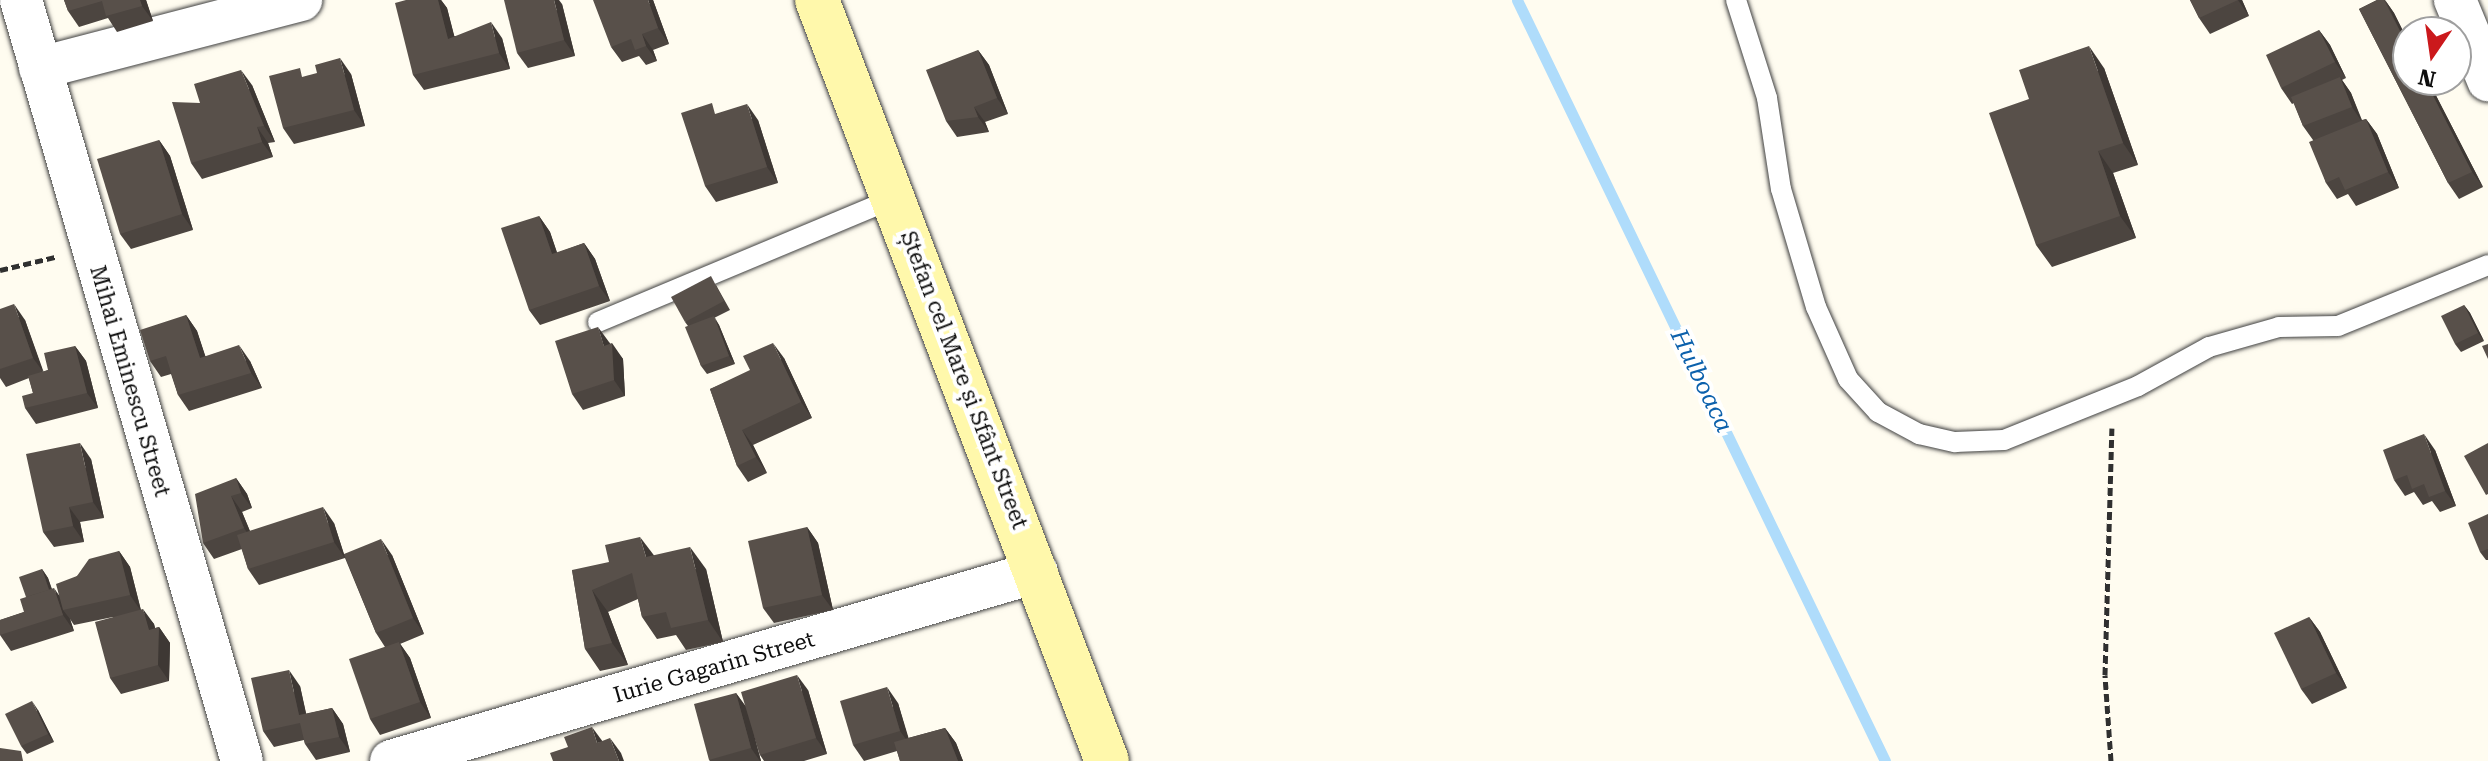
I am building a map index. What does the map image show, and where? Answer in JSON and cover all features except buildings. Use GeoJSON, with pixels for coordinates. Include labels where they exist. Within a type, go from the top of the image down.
{"type":"FeatureCollection","features":[{"type":"Feature","properties":{"kind":"street","name":"Mihai Eminescu Street"},"geometry":{"type":"LineString","coordinates":[[21,0],[242,761]]}},
{"type":"Feature","properties":{"kind":"street"},"geometry":{"type":"LineString","coordinates":[[40,68],[301,0]]}},
{"type":"Feature","properties":{"kind":"street","name":"Ștefan cel Mare și Sfânt Street"},"geometry":{"type":"LineString","coordinates":[[817,0],[1107,761]]}},
{"type":"Feature","properties":{"kind":"street"},"geometry":{"type":"LineString","coordinates":[[2455,0],[2488,80]]}},
{"type":"Feature","properties":{"kind":"street","name":"Iurie Gagarin Street"},"geometry":{"type":"LineString","coordinates":[[391,761],[1037,572]]}},
{"type":"Feature","properties":{"kind":"lane"},"geometry":{"type":"LineString","coordinates":[[1736,0],[1767,98],[1781,189],[1816,307],[1848,379],[1878,412],[1955,442],[2004,440],[2138,386],[2209,347],[2279,327],[2338,326],[2488,265]]}},
{"type":"Feature","properties":{"kind":"lane"},"geometry":{"type":"LineString","coordinates":[[598,322],[895,198]]}},
{"type":"Feature","properties":{"kind":"path"},"geometry":{"type":"LineString","coordinates":[[0,270],[91,248]]}},
{"type":"Feature","properties":{"kind":"path"},"geometry":{"type":"LineString","coordinates":[[2111,761],[2107,436],[2138,386]]}},
{"type":"Feature","properties":{"kind":"waterway","name":"Hulboaca"},"geometry":{"type":"LineString","coordinates":[[1517,0],[1885,761]]}}]}
